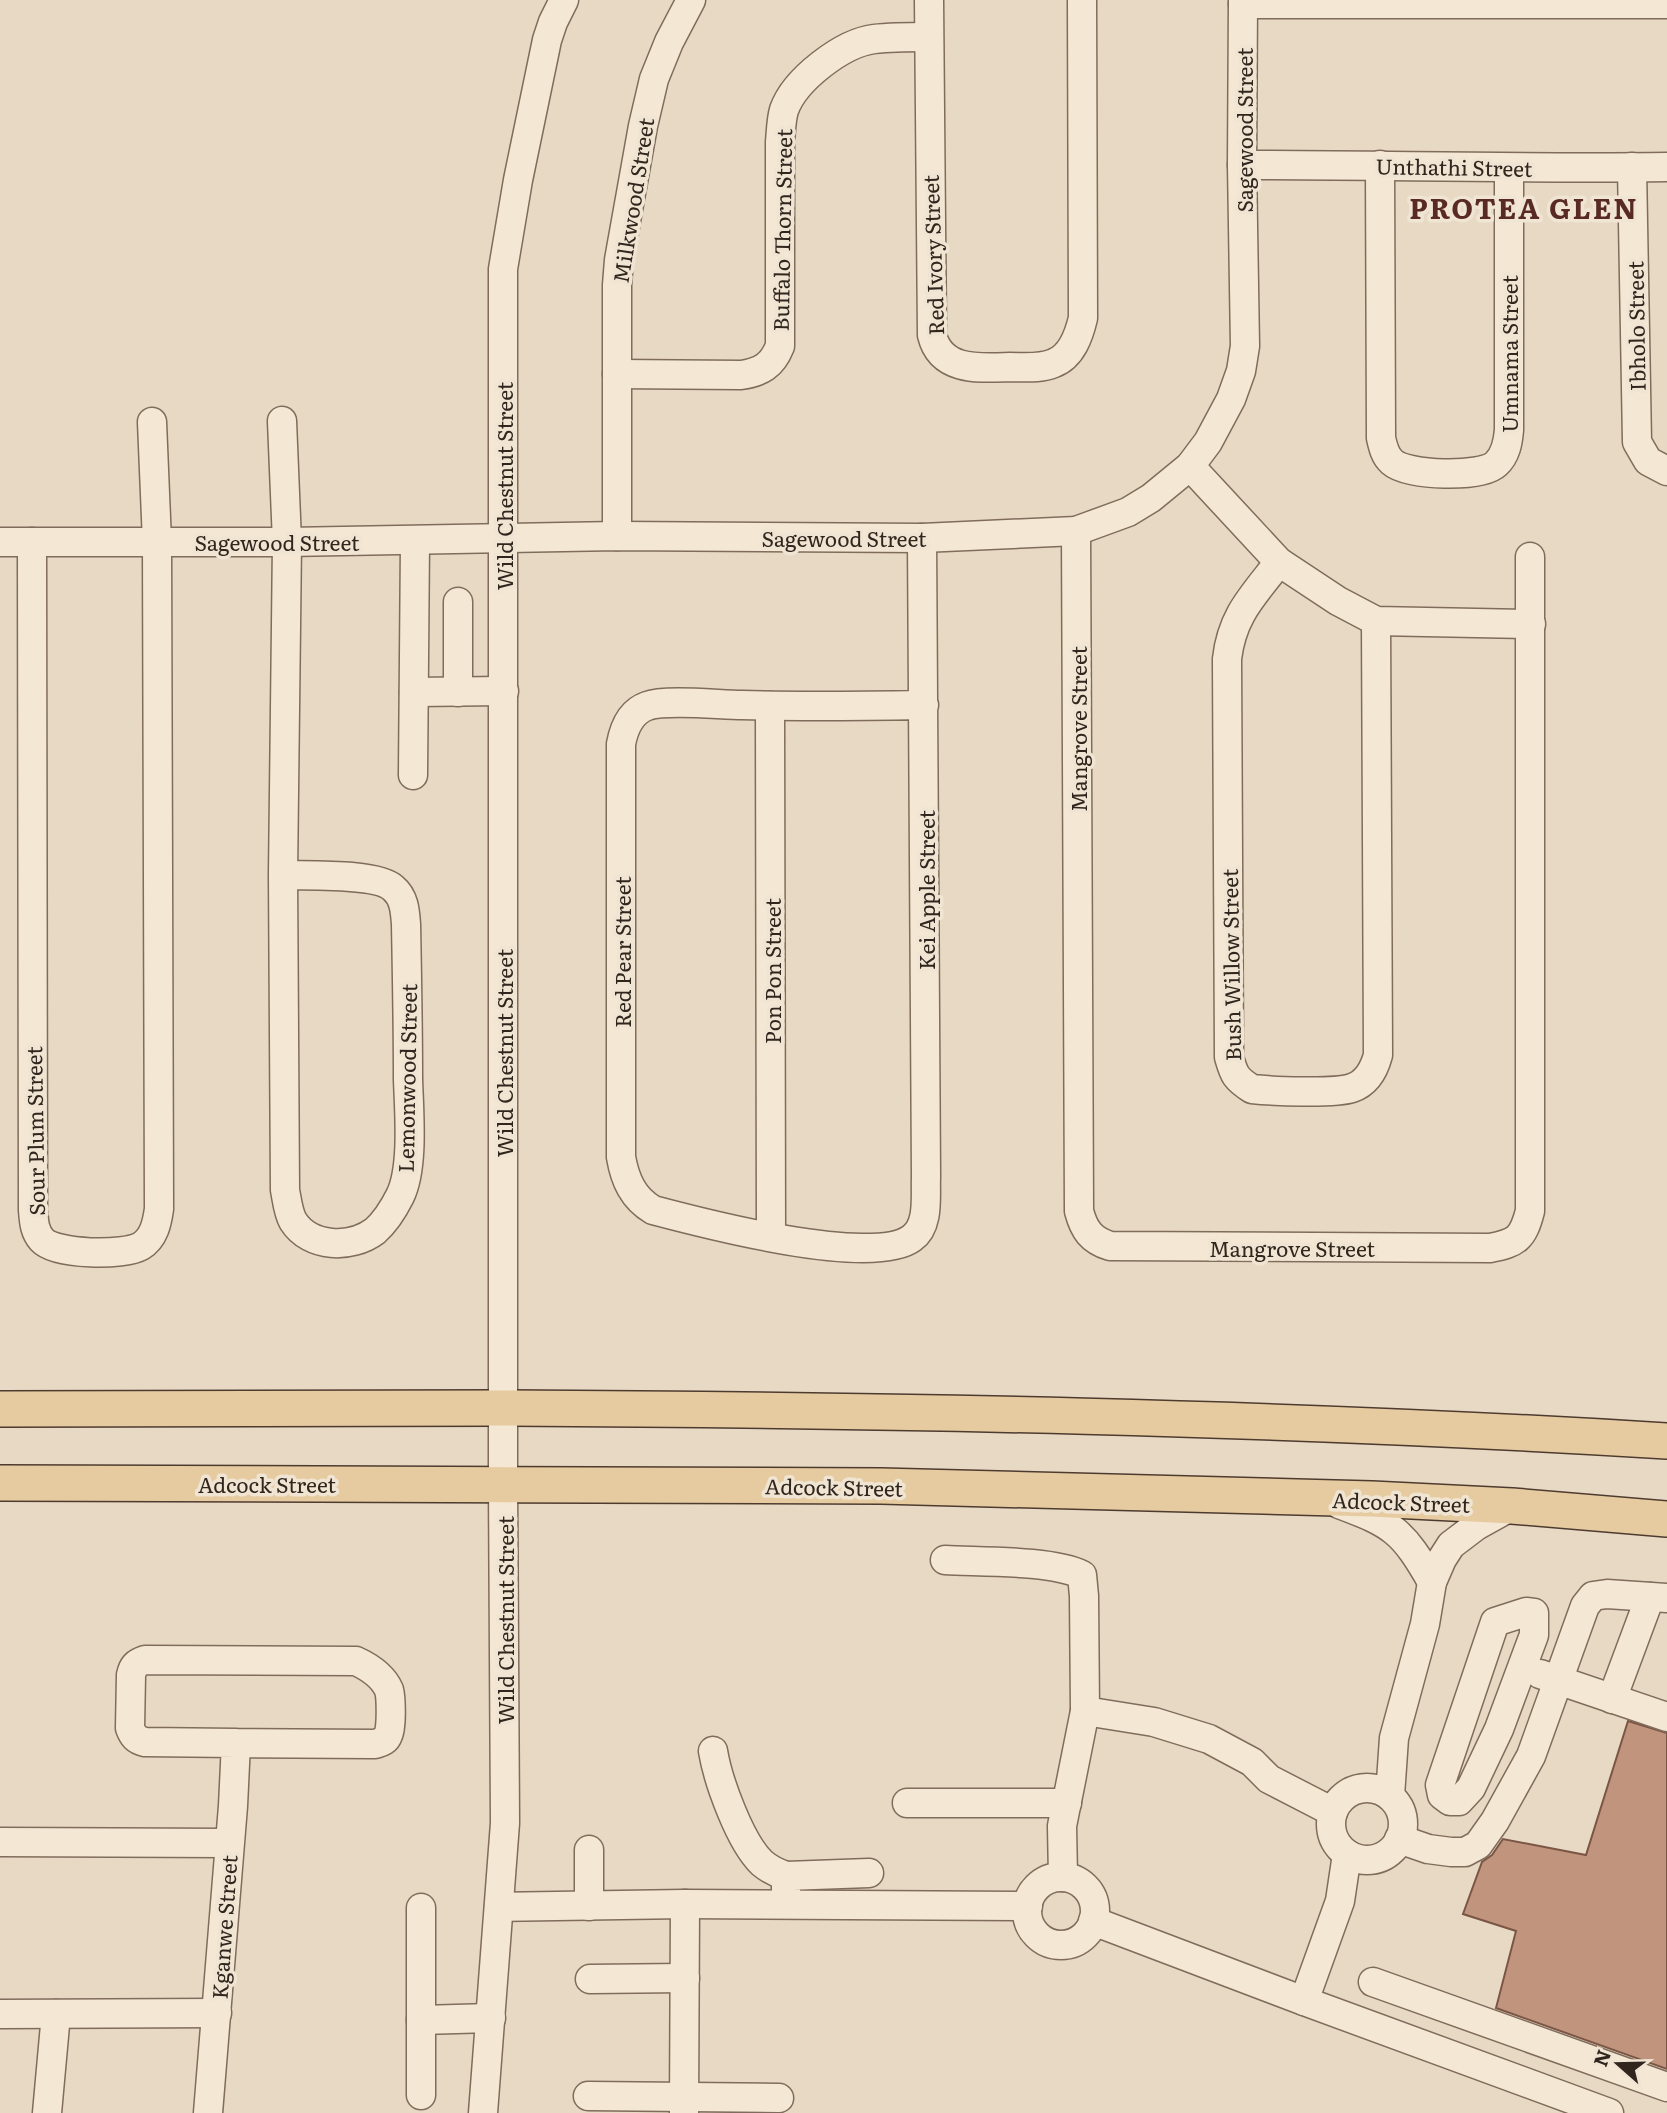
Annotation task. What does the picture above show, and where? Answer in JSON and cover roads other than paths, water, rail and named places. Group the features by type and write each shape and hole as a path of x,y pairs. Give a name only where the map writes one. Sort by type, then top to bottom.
{"main road":[{"path":"0,1409 503,1408 947,1414 1394,1427 1667,1441"},
{"name":"Adcock Street","path":"0,1483 894,1486 1512,1506 1667,1519"}],"street":[{"name":"Wild Chestnut Street","path":"483,2113 505,1823 503,269 547,40 564,0"},
{"name":"Milkwood Street","path":"617,536 619,260 654,79 668,42 691,0"},
{"name":"Red Ivory Street","path":"929,0 932,335 935,347 946,358 974,368 1038,367 1055,363 1074,344 1080,331 1083,318 1082,0"},
{"name":"Sagewood Street","path":"0,542 415,541 617,536 922,538 1076,531 1128,512 1151,498 1190,466 1222,420 1241,371 1245,346 1243,2"},
{"path":"1243,2 1667,4"},
{"name":"Buffalo Thorn Street","path":"617,374 741,375 757,373 768,367 780,346 780,142 784,111 789,100 801,84 835,54 853,44 874,39 928,37"},
{"name":"Unthathi Street","path":"1242,165 1667,167"},
{"name":"Umnama Street","path":"1380,165 1381,438 1391,462 1408,471 1418,472 1486,470 1495,465 1508,443 1509,168"},
{"name":"Ibholo Street","path":"1632,167 1637,442 1648,461 1667,471"},
{"name":"Lemonwood Street","path":"282,421 287,542 283,875 286,1199 293,1221 303,1232 318,1241 352,1241 375,1230 391,1212 407,1176 409,1120 405,906 392,886 382,881 283,875"},
{"path":"152,422 158,542"},
{"path":"1190,466 1279,562 1338,601 1377,621 1531,624"},
{"name":"Mangrove Street","path":"1076,531 1079,1211 1082,1224 1090,1234 1098,1242 1111,1246 1490,1248 1506,1245 1522,1233 1530,1211 1530,557"},
{"name":"Kei Apple Street","path":"913,1238 923,1223 926,1177 922,538"},
{"path":"413,775 415,541"},
{"name":"Sour Plum Street","path":"33,542 35,1230 48,1245 58,1249 115,1251 132,1250 142,1245 154,1231 159,1209 158,542"},
{"name":"Bush Willow Street","path":"1279,562 1234,623 1227,659 1229,1057 1233,1074 1252,1088 1353,1088 1375,1068 1378,1055 1377,621"},
{"path":"415,602 504,603"},
{"path":"458,602 458,692"},
{"path":"414,692 504,691"},
{"name":"Red Pear Street","path":"913,1238 883,1248 817,1245 771,1237 653,1210 640,1202 629,1186 621,1157 621,744 628,720 649,705 924,705"},
{"name":"Pon Pon Street","path":"770,706 771,1237"},
{"path":"1322,1498 1388,1525 1408,1543 1432,1582"},
{"path":"1390,1796 1394,1738 1425,1624 1432,1582 1451,1545 1476,1526 1512,1506"},
{"path":"944,1560 1038,1565 1070,1569 1082,1575 1085,1712 1062,1826 1063,1877"},
{"path":"1399,1839 1429,1849 1451,1852 1465,1852 1478,1845 1495,1821 1531,1756 1585,1606 1593,1596 1607,1594 1658,1597 1612,1699"},
{"path":"1526,1612 1534,1613 1534,1635 1521,1668 1499,1729 1471,1788 1460,1801 1450,1801 1442,1795 1440,1785 1495,1622 1526,1612"},
{"path":"145,1660 356,1661 369,1667 382,1679 390,1692 390,1729 383,1742 236,1744 138,1740 132,1735 130,1728 133,1667 145,1660"},
{"path":"1521,1668 1612,1699 1664,1708"},
{"path":"1085,1712 1154,1722 1209,1739 1252,1762 1269,1779 1332,1812"},
{"path":"1357,1789 1394,1738"},
{"path":"229,1843 236,1744"},
{"path":"713,1751 721,1787 748,1843 761,1862 786,1876 869,1873"},
{"path":"1369,1787 1390,1796 1398,1805 1403,1828 1392,1849 1386,1854 1359,1857 1339,1846 1331,1824 1332,1812 1338,1802 1357,1789 1369,1787"},
{"path":"907,1803 1067,1804"},
{"name":"Kganwe Street","path":"0,1842 229,1843 208,2113"},
{"path":"589,1850 589,1906"},
{"path":"1304,2001 1359,1857"},
{"path":"786,1876 786,1904"},
{"path":"1063,1877 1084,1885 1091,1894 1095,1915 1085,1936 1076,1942 1054,1945 1034,1933 1029,1923 1028,1906 1034,1890 1042,1883 1063,1877"},
{"path":"499,1908 685,1904 1028,1906"},
{"path":"684,2105 685,1904"},
{"path":"421,1908 421,2095"},
{"path":"1093,1921 1609,2113"},
{"path":"590,1979 685,1978"},
{"path":"1373,1982 1667,2087"},
{"path":"0,2014 217,2013"},
{"path":"47,2113 56,2014"},
{"path":"421,2020 491,2018"},
{"path":"588,2096 684,2105 779,2098"}],"district":[{"name":"PROTEA GLEN","path":"1524,207"}]}
